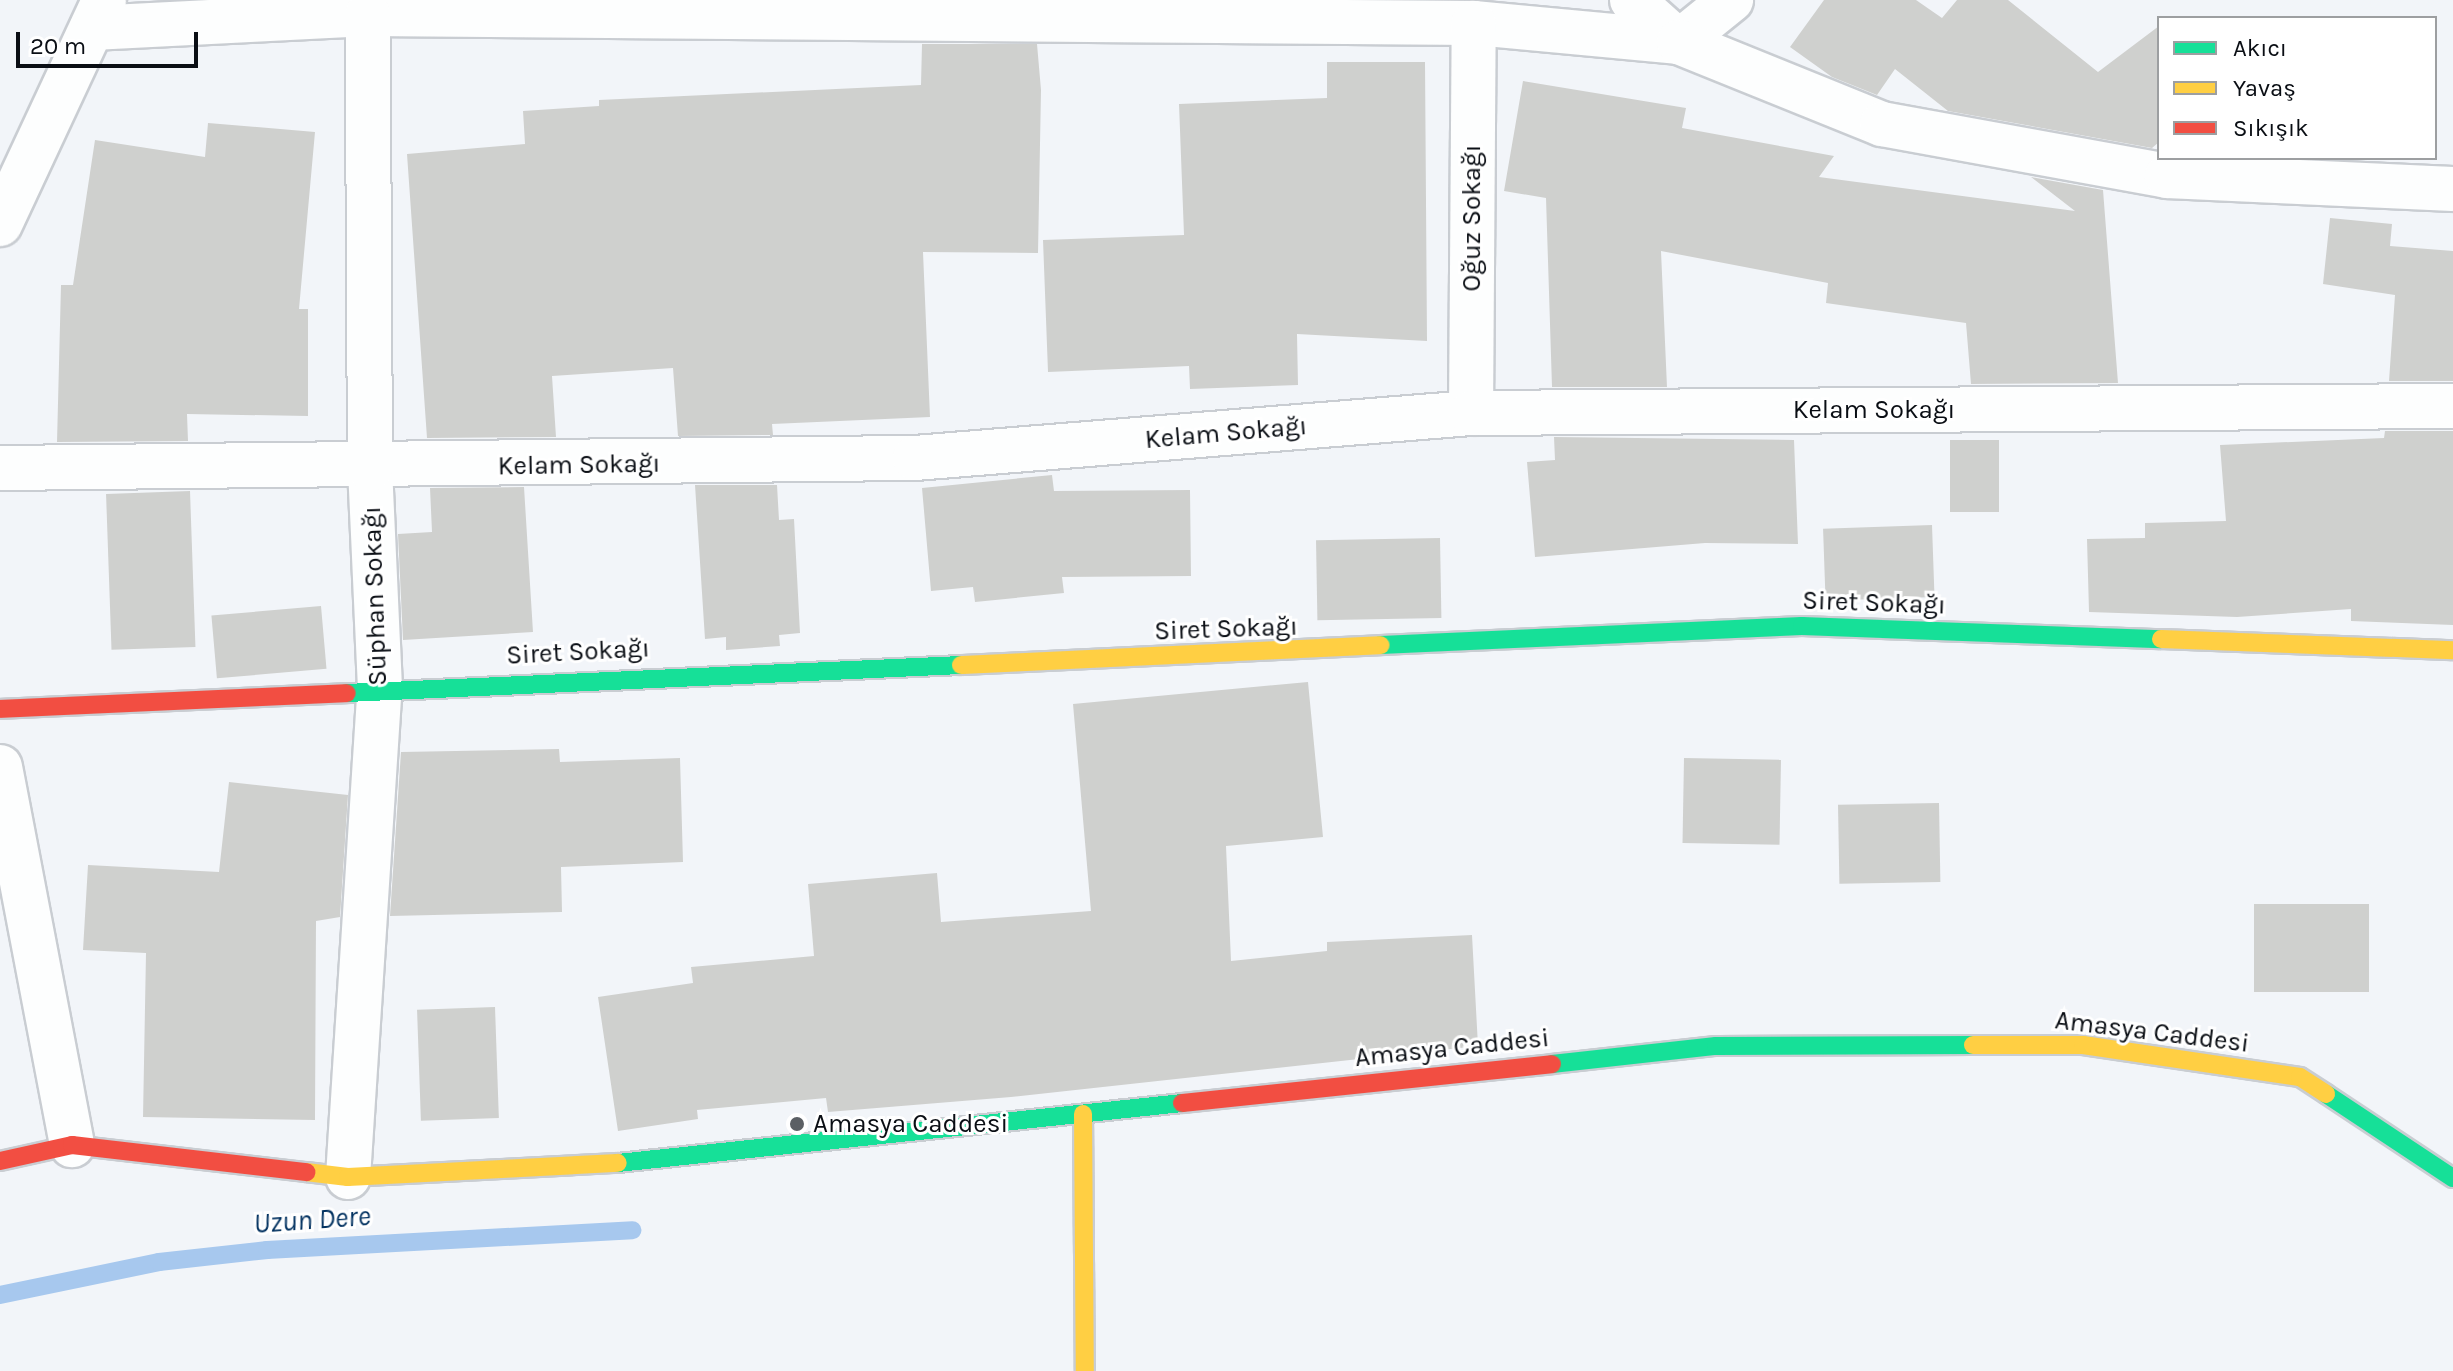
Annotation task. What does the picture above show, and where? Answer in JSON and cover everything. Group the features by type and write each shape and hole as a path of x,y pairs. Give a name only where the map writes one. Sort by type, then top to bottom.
{"street":[{"path":"1632,0 1679,42"},
{"path":"1679,42 1731,0"},
{"path":"0,224 99,14 1474,23 1679,42 1882,124 2167,176 2453,189"},
{"name":"Süphan Sokağı","path":"348,1177 380,688 370,469 368,14"},
{"name":"Oğuz Sokağı","path":"1471,413 1474,23"},
{"name":"Kelam Sokağı","path":"0,468 370,469 915,458 1471,413 2453,406"},
{"name":"Siret Sokağı","path":"0,709 380,688 1802,626 2453,650"},
{"path":"0,767 72,1145"},
{"name":"Amasya Caddesi","path":"0,1161 72,1145 348,1177 648,1161 1716,1046 2083,1045 2300,1077 2453,1178"},
{"path":"1083,1114 1085,1371"}],"building":[{"path":"1824,0 1916,0 1942,18 1957,0 2008,0 2098,72 2157,28 2157,144 2152,148 1948,111 1895,69 1877,95 1832,77 1790,47"},
{"path":"922,44 1037,44 1041,90 1038,253 923,252 930,417 772,424 773,435 678,436 673,368 552,376 556,437 427,438 407,154 525,144 523,111 599,106 599,100 921,85"},
{"path":"1327,62 1425,62 1427,341 1297,334 1298,385 1190,389 1189,366 1048,372 1043,240 1184,235 1179,104 1327,98"},
{"path":"1523,81 1686,108 1682,128 1834,156 1819,177 2075,211 2031,177 2103,190 2118,383 1971,384 1966,323 1826,303 1828,283 1661,251 1667,387 1552,387 1546,198 1504,191"},
{"path":"208,123 315,132 299,309 308,309 308,416 187,414 188,441 57,442 61,285 73,285 95,140 205,157"},
{"path":"2330,218 2392,224 2390,246 2453,251 2453,381 2389,381 2395,295 2323,284"},
{"path":"2385,431 2453,431 2453,625 2351,621 2351,609 2237,617 2089,612 2087,539 2145,538 2145,523 2226,521 2220,445 2384,438"},
{"path":"1554,437 1794,440 1798,544 1705,543 1535,557 1527,462 1555,460"},
{"path":"1950,440 1999,440 1999,512 1950,512"},
{"path":"1052,475 1054,491 1190,490 1191,576 1062,577 1064,593 975,602 973,587 931,591 922,488"},
{"path":"695,485 777,485 779,520 794,519 800,633 779,635 780,646 726,650 726,637 705,639"},
{"path":"524,487 533,632 403,640 398,534 432,532 430,488"},
{"path":"190,491 195,647 111,650 106,494"},
{"path":"1932,525 1935,597 1826,601 1823,529"},
{"path":"1440,538 1441,618 1317,620 1316,540"},
{"path":"321,606 326,669 217,678 211,616"},
{"path":"1308,682 1323,837 1226,846 1231,961 1327,951 1327,942 1472,935 1478,1046 1011,1097 828,1112 826,1098 697,1110 698,1119 618,1131 598,997 693,983 691,967 814,956 808,884 937,873 941,922 1091,911 1073,704"},
{"path":"559,749 560,762 680,758 683,862 561,867 562,912 390,916 401,752"},
{"path":"1684,758 1781,760 1780,845 1683,843"},
{"path":"229,782 348,795 340,917 316,921 315,1120 143,1117 146,953 83,950 88,865 219,872"},
{"path":"1939,803 1940,882 1839,884 1838,805"},
{"path":"2254,904 2369,904 2369,992 2254,992"},
{"path":"495,1007 499,1118 421,1121 417,1010"}],"waterway":[{"name":"Uzun Dere","path":"0,1295 159,1262 267,1250 632,1230"}],"traffic: fast":[{"path":"1381,645 1802,626 2161,639"},
{"path":"347,693 961,665"},
{"path":"1552,1064 1716,1046 1973,1045"},
{"path":"2326,1094 2453,1178"},
{"path":"618,1163 1182,1103"}],"traffic: slow":[{"path":"2161,639 2453,650"},
{"path":"961,665 1381,645"},
{"path":"1973,1045 2083,1045 2300,1077 2326,1094"},
{"path":"1083,1114 1085,1371"},
{"path":"306,1172 348,1177 618,1163"}],"traffic: jam":[{"path":"0,709 347,693"},
{"path":"1182,1103 1552,1064"},
{"path":"0,1161 72,1145 306,1172"}],"place":[{"name":"Amasya Caddesi","path":"797,1124"}]}
